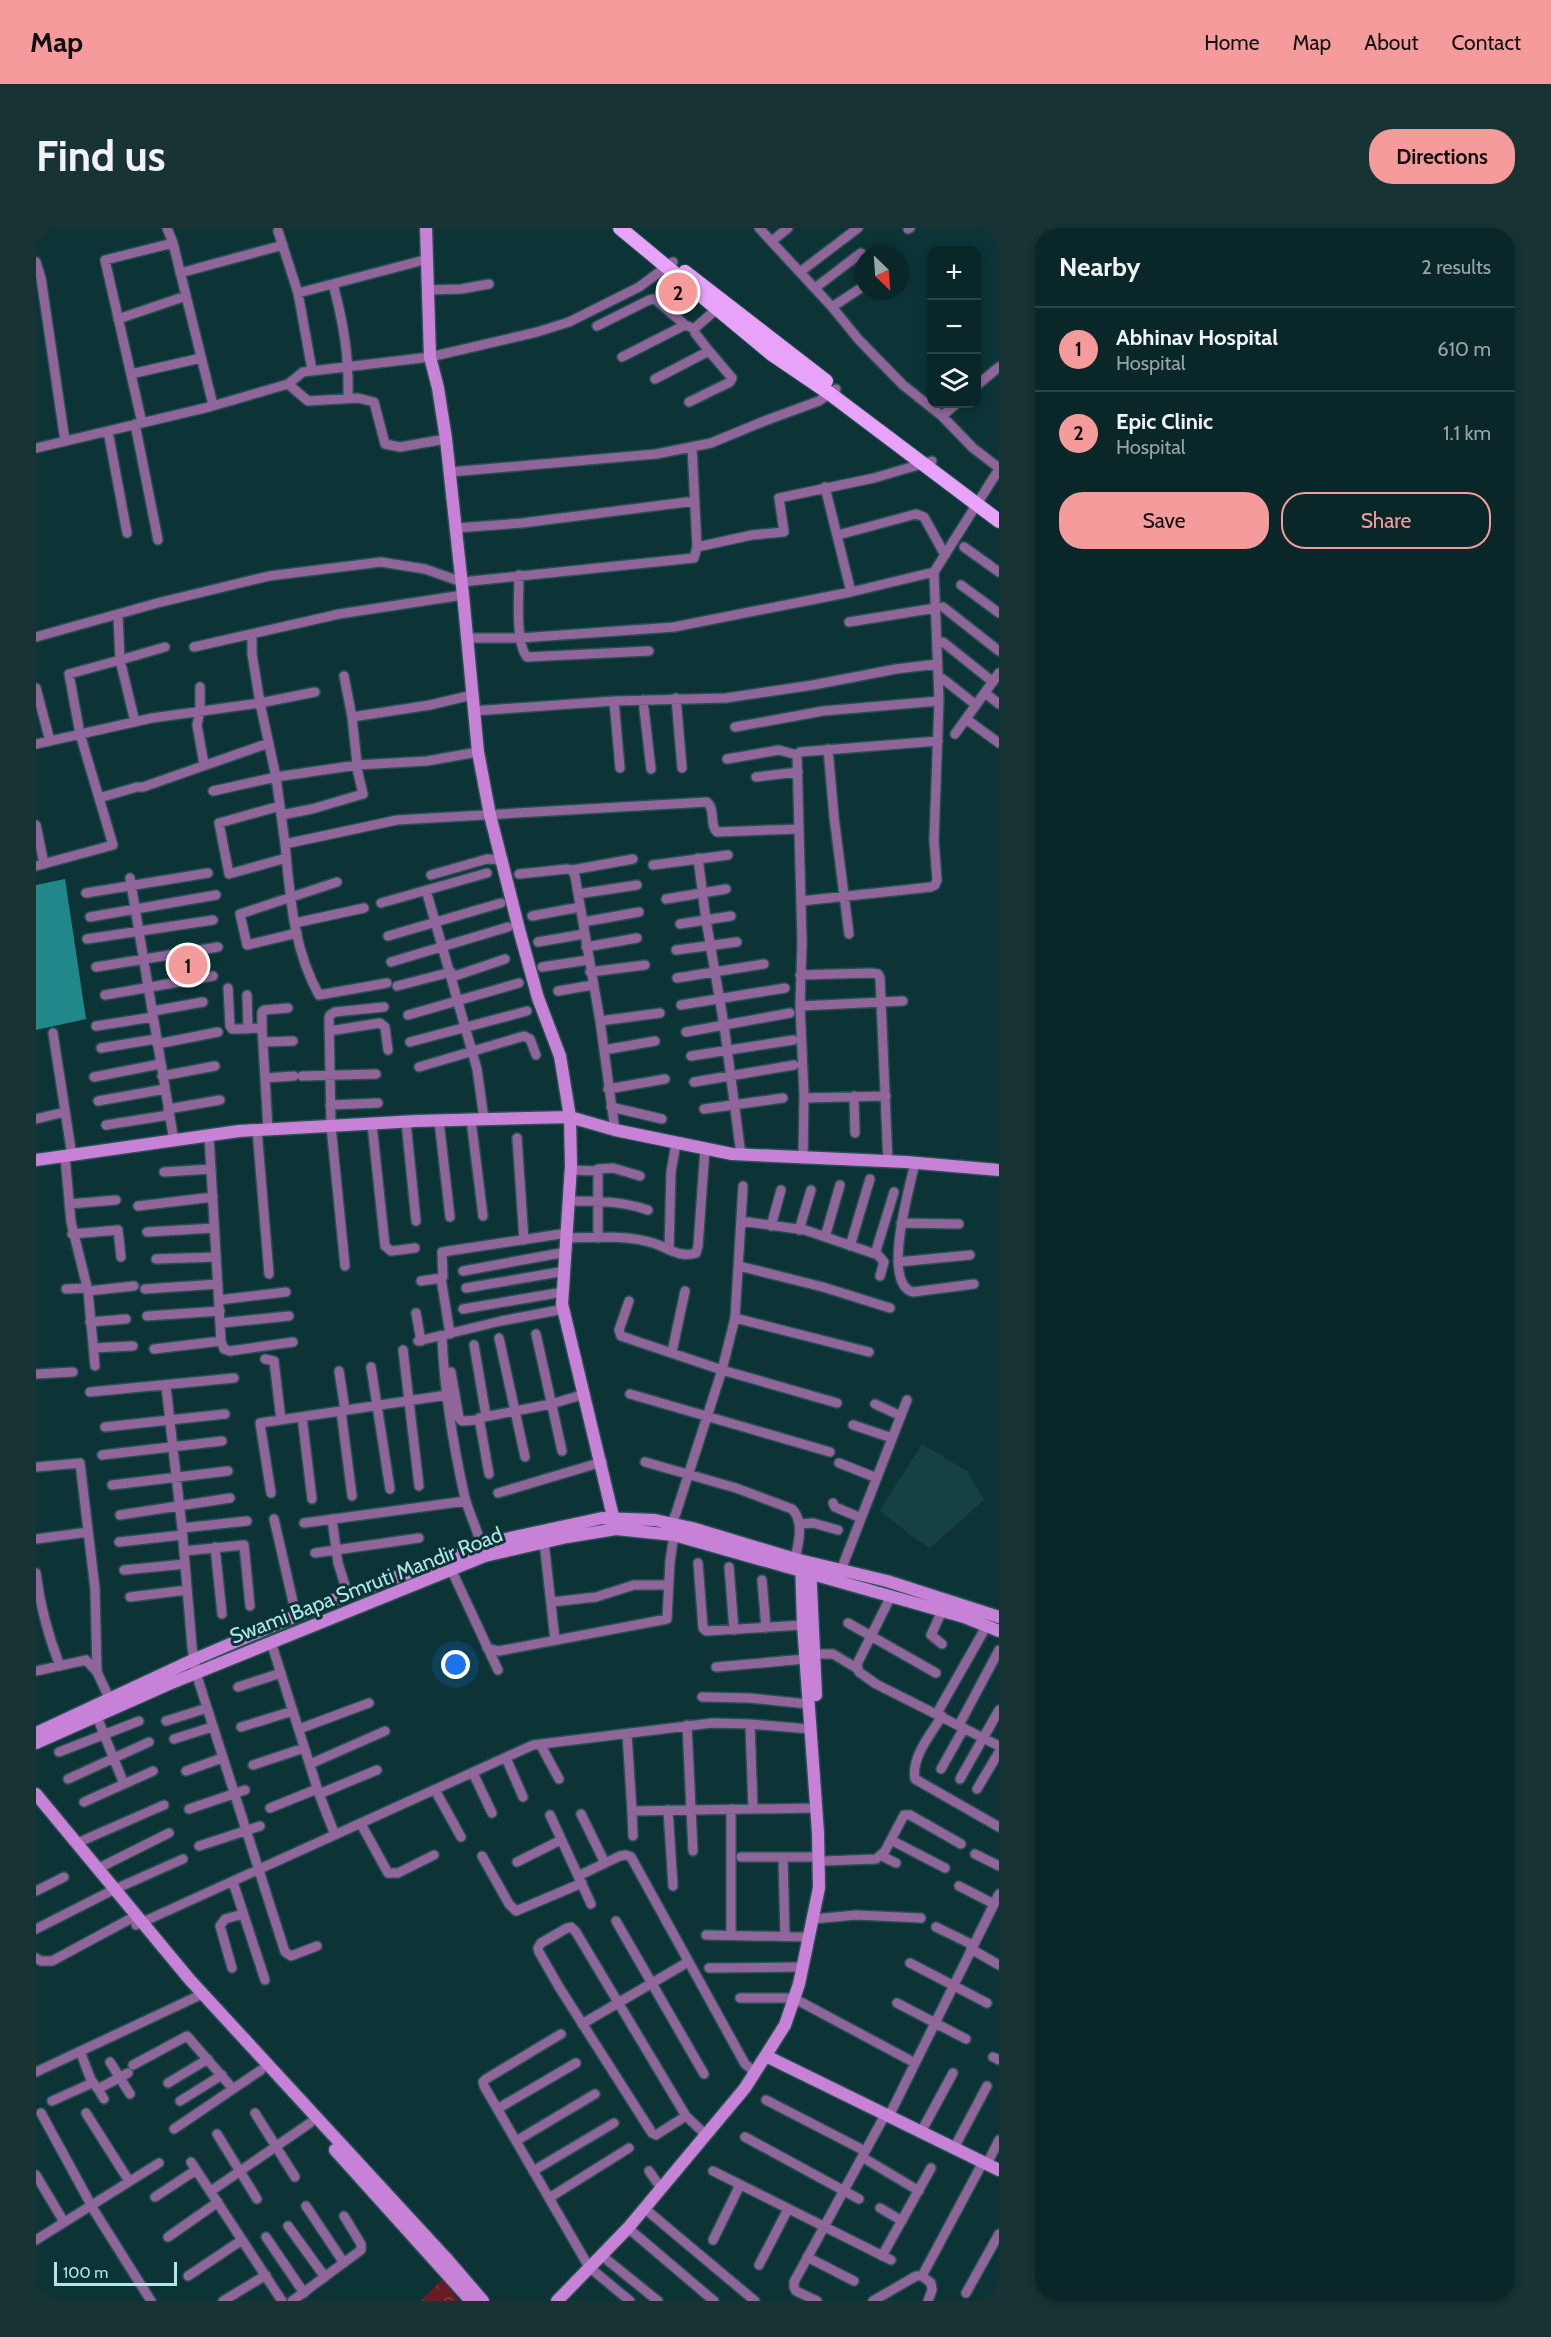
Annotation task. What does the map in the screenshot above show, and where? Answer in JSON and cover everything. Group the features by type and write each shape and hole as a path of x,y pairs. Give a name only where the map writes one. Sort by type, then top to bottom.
{"main road":[{"path":"620,228 979,501 999,521"},
{"path":"633,228 670,265"},
{"path":"979,501 999,510"}],"street":[{"path":"167,228 173,243 213,405"},
{"path":"426,228 430,357 438,388 450,472 478,752 490,815 538,998 560,1056 570,1117 571,1170 563,1292 564,1309 615,1523"},
{"path":"759,228 903,386 942,416 973,448 999,469 934,572 939,608 936,664 939,701 934,840 937,880 935,885 801,901"},
{"path":"772,241 788,228"},
{"path":"800,272 858,228"},
{"path":"278,231 298,293 312,370"},
{"path":"158,540 131,374 105,260 173,243"},
{"path":"180,273 283,245"},
{"path":"815,288 855,258"},
{"path":"298,293 428,259"},
{"path":"36,262 41,278 65,441"},
{"path":"36,448 213,405 288,384 303,372 430,357 569,322 639,286 670,265"},
{"path":"333,284 344,325 349,366 348,398"},
{"path":"428,290 461,289 489,284"},
{"path":"832,307 855,292"},
{"path":"118,319 186,296"},
{"path":"597,326 655,299 685,325 695,328"},
{"path":"695,328 720,306"},
{"path":"622,357 685,325"},
{"path":"689,402 730,382 732,378 695,333 695,328"},
{"path":"655,379 709,351"},
{"path":"131,374 201,358"},
{"path":"981,382 999,367"},
{"path":"288,384 308,401 358,398 374,402 385,444 400,447 446,440"},
{"path":"450,472 656,454 711,443 819,401 833,391"},
{"path":"942,416 951,408"},
{"path":"108,431 127,533"},
{"path":"36,638 269,576 381,562 425,569 462,582 694,558 697,547 692,447"},
{"path":"697,547 752,535 784,532 779,498 874,478 927,463"},
{"path":"825,487 851,592"},
{"path":"456,528 522,523 695,501"},
{"path":"838,535 916,514 924,517 945,555"},
{"path":"964,547 999,572"},
{"path":"467,638 520,638 674,627 851,592 934,572"},
{"path":"519,575 520,638 524,654 530,658 649,651"},
{"path":"961,585 999,613"},
{"path":"194,647 339,614 463,595"},
{"path":"849,622 939,608 999,651"},
{"path":"118,615 120,660 135,722"},
{"path":"252,634 252,654 260,703 281,811 290,897 307,973 319,995 387,983"},
{"path":"943,642 993,682"},
{"path":"36,825 40,865 113,845 80,734 69,674 165,647"},
{"path":"473,711 614,701 726,698 813,686 897,669 936,664"},
{"path":"955,734 999,673"},
{"path":"286,858 229,874 219,823 281,811 312,809 363,794 344,676"},
{"path":"943,679 976,705"},
{"path":"200,687 200,711 197,725 204,765"},
{"path":"36,688 50,741"},
{"path":"36,744 135,722 260,703 315,692"},
{"path":"985,693 999,704"},
{"path":"352,717 430,705 472,695"},
{"path":"676,699 682,768"},
{"path":"643,700 651,769"},
{"path":"614,701 620,768"},
{"path":"735,727 823,711 939,701"},
{"path":"966,719 999,743"},
{"path":"727,759 779,750 798,755 828,749 938,741"},
{"path":"99,798 143,787 269,743"},
{"path":"828,749 849,934"},
{"path":"213,790 276,777 357,765 427,761 478,752"},
{"path":"798,755 803,1159"},
{"path":"756,777 798,772"},
{"path":"285,844 398,820 707,801 712,808 713,828 717,832 799,830"},
{"path":"653,865 728,855"},
{"path":"698,858 728,1051 741,1155"},
{"path":"431,875 487,859 502,860"},
{"path":"519,874 572,870 633,860"},
{"path":"572,870 575,876 600,1021 610,1107 615,1130"},
{"path":"86,893 131,882 208,873"},
{"path":"381,903 487,873"},
{"path":"131,882 174,1141"},
{"path":"297,933 247,945 240,914 337,882"},
{"path":"578,894 637,885"},
{"path":"666,899 726,889"},
{"path":"426,890 452,974 477,1069 484,1119"},
{"path":"90,917 216,895"},
{"path":"388,936 501,903"},
{"path":"532,916 580,907"},
{"path":"295,923 364,908"},
{"path":"583,922 639,912"},
{"path":"680,924 731,916"},
{"path":"87,939 213,920"},
{"path":"391,962 508,927"},
{"path":"538,942 584,934"},
{"path":"586,947 637,938"},
{"path":"676,950 737,942"},
{"path":"96,967 218,947"},
{"path":"397,986 505,959"},
{"path":"542,967 588,960"},
{"path":"676,978 764,964"},
{"path":"590,972 645,965"},
{"path":"801,975 871,972 878,974 880,978 888,1162"},
{"path":"105,994 213,976"},
{"path":"408,1015 519,982"},
{"path":"558,991 593,985"},
{"path":"228,988 232,1029 262,1028"},
{"path":"681,1005 785,988"},
{"path":"247,995 248,1029"},
{"path":"800,1006 903,1001"},
{"path":"96,1026 203,1002"},
{"path":"345,1266 331,1126 328,1018 332,1014 384,1007"},
{"path":"268,1274 262,1028 264,1010 288,1008"},
{"path":"410,1042 527,1011"},
{"path":"600,1021 660,1013"},
{"path":"686,1032 790,1013"},
{"path":"329,1031 380,1023 385,1027 388,1050"},
{"path":"101,1048 218,1032"},
{"path":"53,1033 65,1112 72,1234 80,1256 87,1289 95,1366"},
{"path":"419,1067 527,1036 536,1055"},
{"path":"691,1056 793,1040"},
{"path":"263,1042 292,1041"},
{"path":"604,1050 655,1041"},
{"path":"94,1077 160,1064"},
{"path":"694,1082 794,1065"},
{"path":"162,1076 215,1066"},
{"path":"265,1078 376,1074"},
{"path":"608,1089 665,1079"},
{"path":"98,1101 165,1089"},
{"path":"854,1096 855,1133"},
{"path":"804,1098 886,1096"},
{"path":"704,1109 783,1098"},
{"path":"106,1125 220,1100"},
{"path":"330,1105 378,1103"},
{"path":"610,1107 662,1119"},
{"path":"36,1119 65,1112"},
{"path":"36,1160 263,1130 406,1122 570,1117 615,1130 741,1155 915,1163 999,1170"},
{"path":"471,1120 483,1216"},
{"path":"439,1121 450,1217"},
{"path":"406,1122 416,1221"},
{"path":"372,1124 385,1246 391,1251 415,1248"},
{"path":"209,1136 221,1341 224,1349 230,1351 293,1342"},
{"path":"518,1138 524,1240"},
{"path":"669,1250 671,1172 676,1143"},
{"path":"484,1551 466,1501 447,1395 441,1254 444,1251 567,1235 628,1239 692,1255 697,1251 705,1149"},
{"path":"915,1163 901,1223 898,1262 900,1276 907,1290 913,1292 974,1284"},
{"path":"571,1170 597,1171 606,1168 640,1176"},
{"path":"164,1172 211,1169"},
{"path":"597,1171 598,1238"},
{"path":"850,1246 870,1179"},
{"path":"825,1238 840,1185"},
{"path":"487,1647 499,1651 667,1618 671,1531 722,1370 735,1318 743,1186"},
{"path":"771,1226 782,1190"},
{"path":"799,1230 811,1190"},
{"path":"875,1254 894,1192"},
{"path":"138,1206 213,1197"},
{"path":"69,1204 116,1200"},
{"path":"569,1201 629,1203 648,1210"},
{"path":"741,1221 799,1230 875,1254 884,1262 880,1276"},
{"path":"901,1223 959,1224"},
{"path":"147,1232 214,1228"},
{"path":"72,1234 118,1230 121,1257"},
{"path":"463,1271 566,1252"},
{"path":"898,1262 970,1255"},
{"path":"156,1259 216,1257"},
{"path":"739,1266 823,1287 890,1308"},
{"path":"466,1288 565,1271"},
{"path":"421,1281 441,1278"},
{"path":"145,1289 218,1284"},
{"path":"66,1289 134,1286"},
{"path":"672,1352 685,1291"},
{"path":"219,1300 286,1292"},
{"path":"464,1309 563,1292"},
{"path":"629,1301 619,1330 621,1336 722,1370 837,1403"},
{"path":"416,1313 420,1341 564,1309"},
{"path":"147,1316 220,1311"},
{"path":"221,1323 289,1316"},
{"path":"735,1318 869,1352"},
{"path":"90,1322 126,1319"},
{"path":"536,1334 562,1451"},
{"path":"499,1338 525,1457"},
{"path":"154,1349 221,1341"},
{"path":"474,1345 489,1474"},
{"path":"93,1348 133,1346"},
{"path":"403,1350 419,1486"},
{"path":"265,1359 274,1361 281,1420"},
{"path":"370,1367 390,1489"},
{"path":"339,1371 352,1496"},
{"path":"36,1374 73,1372"},
{"path":"451,1372 459,1420 482,1418 551,1404 585,1394"},
{"path":"90,1392 234,1378"},
{"path":"166,1386 196,1673 258,1872 287,1955 291,1956 317,1946"},
{"path":"630,1394 830,1452"},
{"path":"271,1493 260,1423 447,1395"},
{"path":"841,1570 907,1400"},
{"path":"875,1404 901,1416"},
{"path":"105,1427 225,1414"},
{"path":"302,1417 312,1499"},
{"path":"853,1425 892,1438"},
{"path":"102,1455 222,1441"},
{"path":"498,1493 602,1462"},
{"path":"645,1462 780,1503 795,1513 799,1524 809,1656 821,1859 816,1918 808,1969 785,2025 749,2090 706,2135 692,2156 660,2181 646,2210"},
{"path":"36,1467 80,1463 98,1623 97,1672"},
{"path":"839,1463 877,1478"},
{"path":"112,1485 228,1471"},
{"path":"120,1515 230,1498"},
{"path":"304,1523 466,1501"},
{"path":"832,1503 835,1508 861,1518"},
{"path":"36,1733 112,1704 193,1660 348,1595 539,1531 602,1518 615,1523"},
{"path":"274,1519 296,1615"},
{"path":"332,1519 338,1563 348,1595"},
{"path":"119,1542 247,1521"},
{"name":"Swami Bapa Smruti Mandir Road","path":"36,1743 96,1717 112,1704 196,1673 451,1569 484,1551 544,1542 615,1523 671,1531 802,1565 891,1596 964,1617 999,1631"},
{"path":"799,1524 813,1523 838,1530"},
{"path":"36,1539 88,1532"},
{"path":"315,1554 419,1538"},
{"path":"544,1542 555,1640"},
{"path":"184,1551 244,1545 250,1606"},
{"path":"215,1547 222,1614"},
{"path":"698,1563 703,1628 711,1632 803,1625"},
{"path":"124,1570 185,1564"},
{"path":"802,1565 841,1570 887,1581 999,1617"},
{"path":"802,1565 803,1625 809,1656 808,1704 821,1859"},
{"path":"729,1567 734,1630"},
{"path":"451,1569 498,1670"},
{"path":"36,1573 39,1615 60,1666"},
{"path":"762,1580 766,1628"},
{"path":"552,1602 596,1597 634,1585 668,1586"},
{"path":"130,1597 187,1590"},
{"path":"858,1669 856,1664 891,1596"},
{"path":"942,1611 931,1635 942,1644"},
{"path":"848,1623 936,1673"},
{"path":"986,1627 913,1769 915,1779 999,1827"},
{"path":"271,1642 318,1792 335,1835"},
{"path":"941,1769 999,1650"},
{"path":"716,1667 833,1654 858,1669 876,1684 999,1746"},
{"path":"36,1671 86,1660 97,1672 112,1704"},
{"path":"238,1687 281,1673"},
{"path":"702,1696 808,1704"},
{"path":"299,1729 369,1703"},
{"path":"166,1721 207,1708"},
{"path":"960,1779 999,1710"},
{"path":"241,1727 293,1711"},
{"path":"96,1717 124,1784"},
{"path":"59,1752 139,1721"},
{"path":"36,1958 41,1961 51,1961 136,1922 258,1872 335,1835 540,1744 687,1725 750,1724 810,1729"},
{"path":"750,1724 753,1809"},
{"path":"687,1725 693,1851"},
{"path":"174,1739 212,1727"},
{"path":"309,1764 385,1731"},
{"path":"627,1734 633,1836"},
{"path":"68,1779 149,1742"},
{"path":"540,1744 559,1779"},
{"path":"253,1765 304,1748"},
{"path":"977,1789 999,1752"},
{"path":"186,1771 222,1758"},
{"path":"506,1758 523,1797"},
{"path":"270,1808 377,1770"},
{"path":"84,1802 153,1771"},
{"path":"473,1773 492,1813"},
{"path":"189,1809 245,1790"},
{"path":"435,1790 461,1837"},
{"path":"36,1794 97,1869 110,1891"},
{"path":"77,1843 164,1804"},
{"path":"36,1808 110,1891 261,2070 471,2301"},
{"path":"632,1810 816,1808"},
{"path":"731,1809 731,1935"},
{"path":"668,1810 673,1886"},
{"path":"581,1814 605,1863"},
{"path":"549,1815 591,1904"},
{"path":"741,1857 876,1859 882,1856 904,1815 910,1815 961,1844"},
{"path":"361,1824 388,1873 398,1873 434,1855"},
{"path":"199,1846 260,1826"},
{"path":"97,1869 169,1833"},
{"path":"517,1862 561,1840"},
{"path":"891,1840 945,1868"},
{"path":"975,1854 999,1866"},
{"path":"482,1856 509,1904 516,1911 580,1880 605,1863 620,1856 631,1857 745,2064 755,2072"},
{"path":"882,1856 896,1863"},
{"path":"783,1857 785,1936"},
{"path":"36,1929 110,1891 183,1859"},
{"path":"36,1891 64,1877"},
{"path":"233,1882 264,1980"},
{"path":"959,1886 992,1909 999,1918"},
{"path":"817,2301 796,2291 794,2287 807,2257 915,2063 999,1894"},
{"path":"232,1968 220,1926 225,1919 243,1914"},
{"path":"816,1918 856,1915 921,1918"},
{"path":"796,2000 809,1937 816,1918"},
{"path":"616,1921 704,2074"},
{"path":"686,2116 656,2135 652,2133 559,1987 538,1948 541,1943 571,1927 576,1932 686,2116 706,2135"},
{"path":"936,1927 999,1965"},
{"path":"706,1935 809,1937"},
{"path":"582,2024 688,1962"},
{"path":"910,1963 987,2003"},
{"path":"709,1968 802,1967"},
{"path":"36,2072 199,1995"},
{"path":"199,1995 446,2258 483,2301"},
{"path":"740,1998 796,2000 915,2063"},
{"path":"897,2003 966,2039"},
{"path":"561,2034 486,2079 483,2082 484,2086 592,2269 630,2301"},
{"path":"52,2101 95,2086 127,2071 187,2036 233,2089"},
{"path":"80,2051 95,2086 104,2099"},
{"path":"567,2301 592,2269 692,2156 755,2072 769,2057"},
{"path":"769,2057 999,2170"},
{"path":"168,2083 208,2059"},
{"path":"110,2062 127,2071"},
{"path":"497,2109 576,2063"},
{"path":"174,2129 261,2070"},
{"path":"127,2071 130,2094"},
{"path":"921,2132 953,2073"},
{"path":"180,2101 222,2075"},
{"path":"954,2148 987,2086"},
{"path":"516,2141 595,2094"},
{"path":"766,2100 863,2154 918,2191"},
{"path":"86,2113 129,2181"},
{"path":"255,2113 295,2177"},
{"path":"41,2114 151,2301"},
{"path":"37,2127 46,2123"},
{"path":"211,2191 310,2123"},
{"path":"533,2171 614,2123"},
{"path":"217,2134 257,2199"},
{"path":"745,2137 860,2199"},
{"path":"922,2276 999,2140"},
{"path":"549,2198 629,2148"},
{"path":"36,2241 159,2163"},
{"path":"156,2197 193,2166 282,2301"},
{"path":"713,2171 886,2258 902,2221 931,2168"},
{"path":"649,2171 660,2181"},
{"path":"36,2175 64,2222"},
{"path":"713,2240 740,2185"},
{"path":"168,2237 218,2202"},
{"path":"306,2206 345,2263"},
{"path":"880,2208 902,2221"},
{"path":"759,2265 788,2209"},
{"path":"646,2210 755,2301"},
{"path":"292,2301 361,2250 361,2244 344,2216"},
{"path":"288,2226 325,2277"},
{"path":"629,2229 714,2301"},
{"path":"966,2293 999,2234"},
{"path":"266,2237 304,2293"},
{"path":"188,2276 242,2240"},
{"path":"603,2257 658,2301"},
{"path":"807,2257 854,2281"},
{"path":"557,2301 592,2269"},
{"path":"223,2301 266,2275"},
{"path":"873,2301 916,2276 922,2276 931,2283 932,2290 927,2301"}],"shaded area":[{"path":"922,1444 967,1471 984,1500 930,1548 880,1510"}],"green space":[{"path":"442,2279 459,2301 421,2301"}],"water":[{"path":"65,879 86,1019 36,1030 36,885"}],"place":[{"name":"Epic Clinic","path":"678,292"},
{"name":"Abhinav Hospital","path":"188,965"}]}
